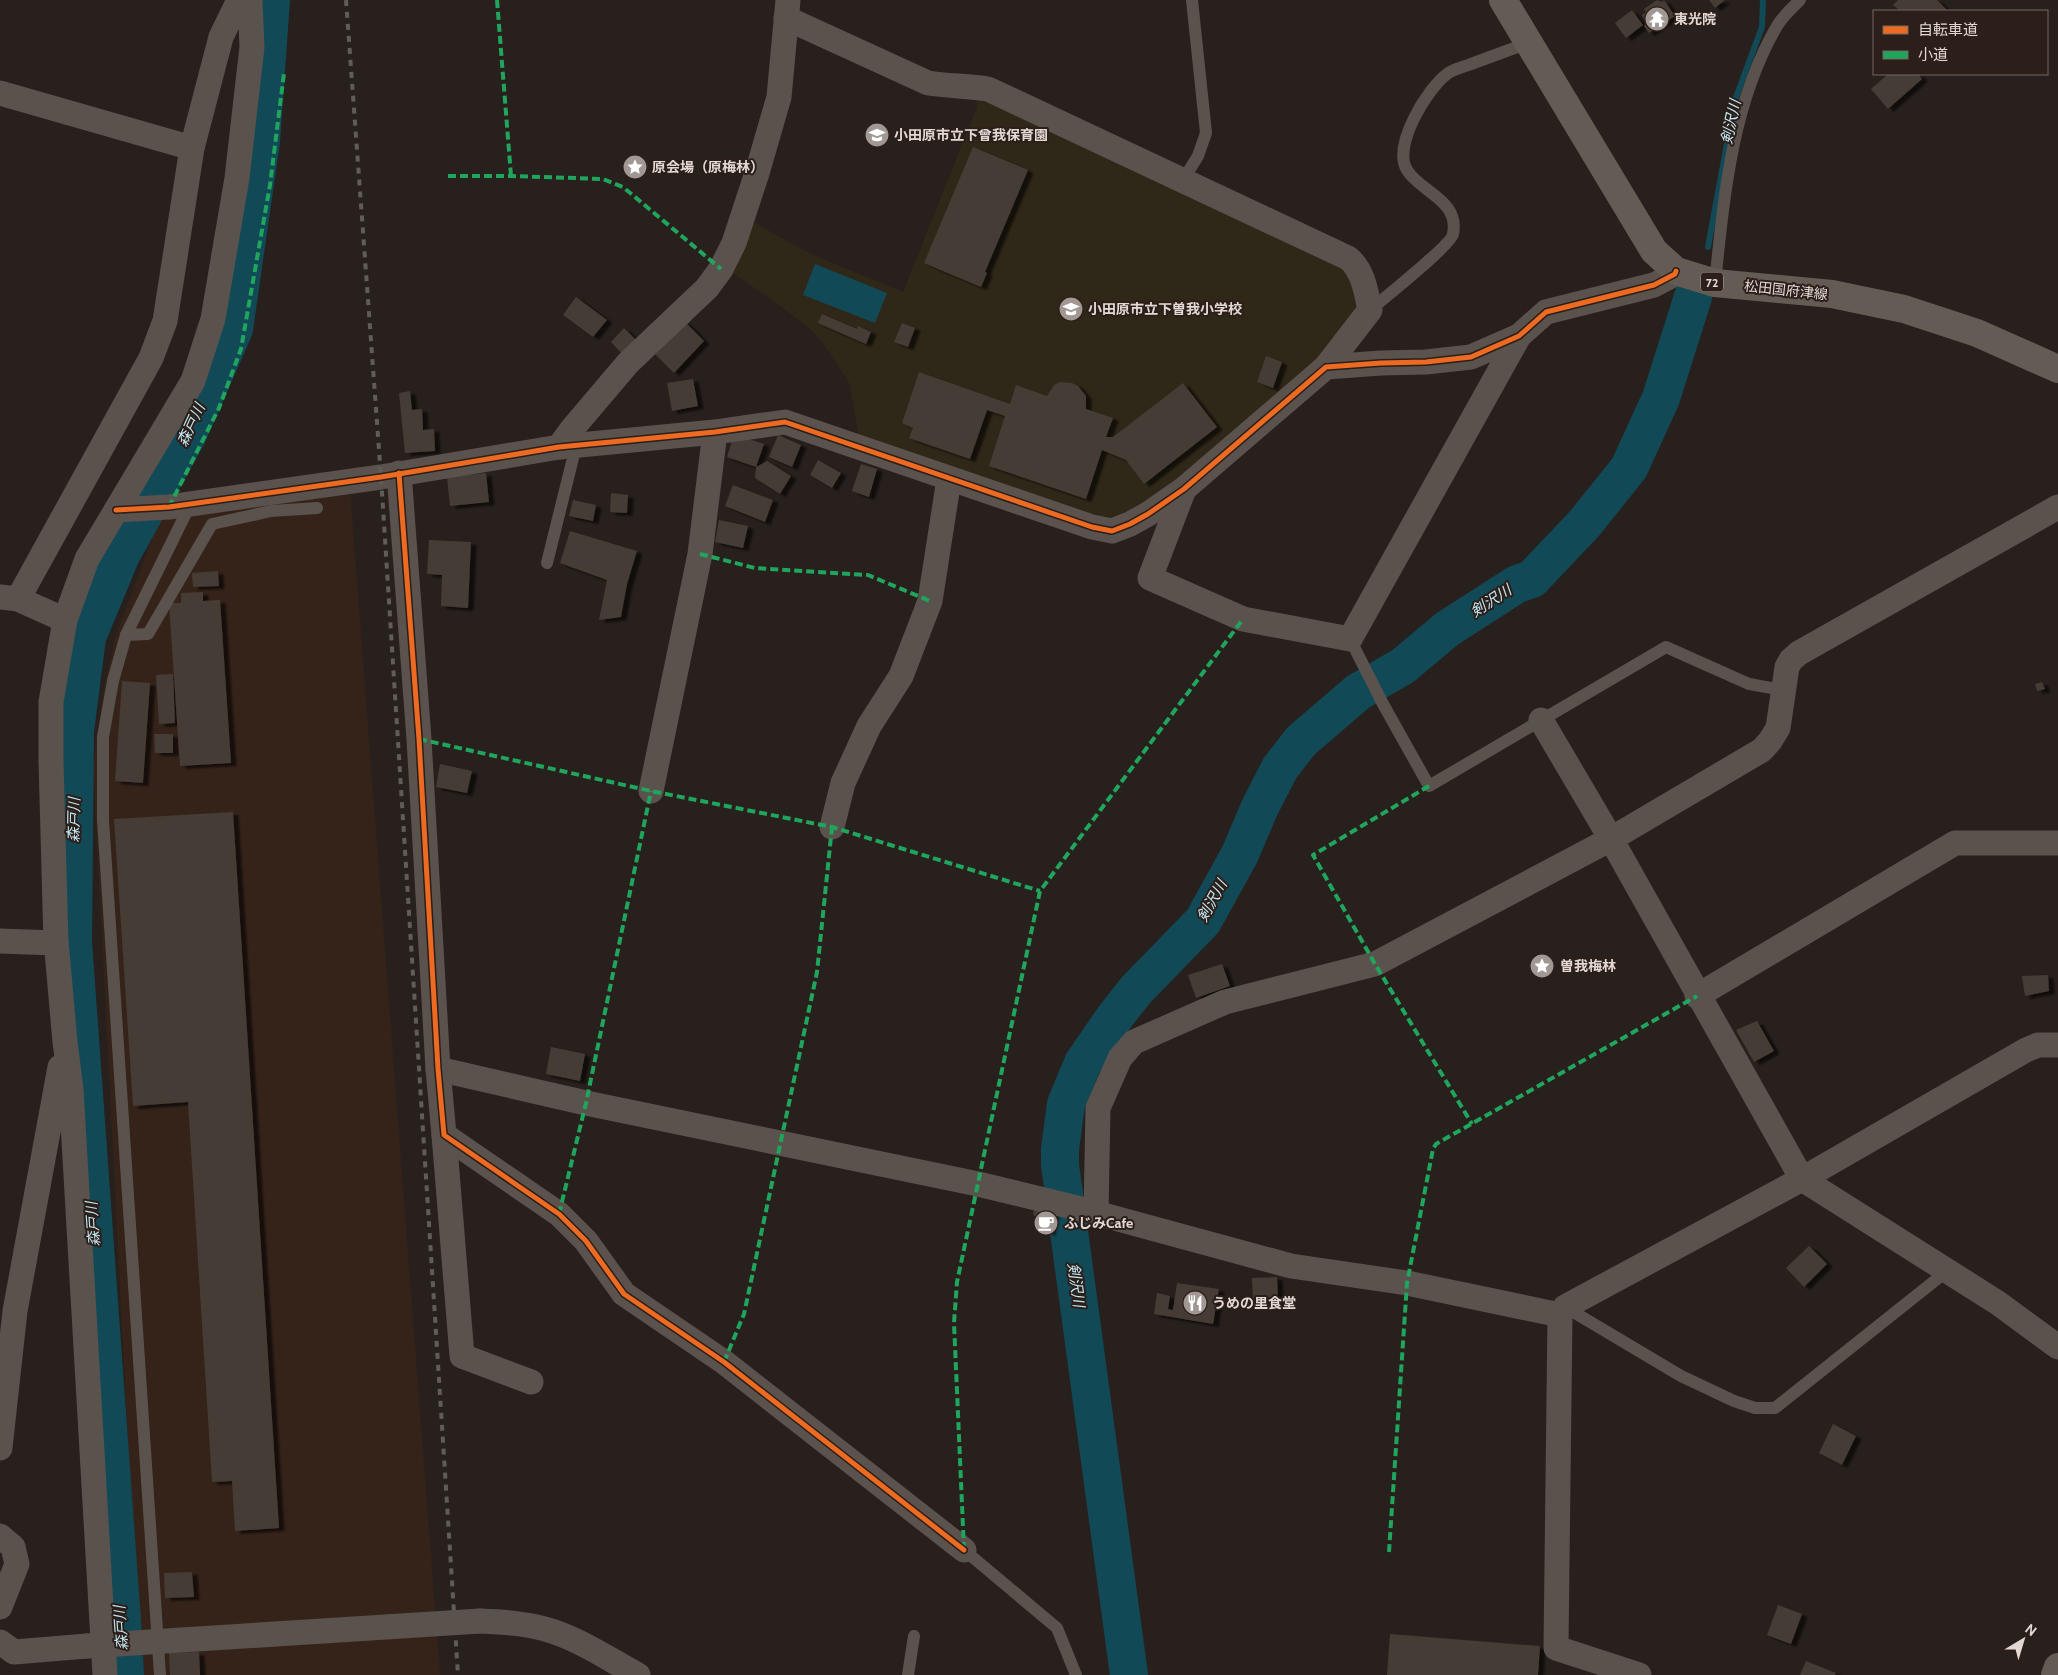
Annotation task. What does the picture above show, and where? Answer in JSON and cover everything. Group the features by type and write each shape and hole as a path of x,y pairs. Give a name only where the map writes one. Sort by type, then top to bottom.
{"main road":[{"name":"松田国府津線","path":"1503,0 1654,251 1676,271 1715,283 1832,294 1904,309 1977,333 2058,369"},
{"path":"2055,1675 2058,1667"}],"street":[{"path":"66,620 9,598 150,358 165,321 192,148 221,37 239,0"},
{"path":"105,1675 71,1088 56,940 51,761 52,702 66,620 87,559 193,381 213,319 238,168 252,47 250,0"},
{"path":"116,510 180,505 380,477 568,446 715,432 785,422 1092,527 1112,531 1130,524 1184,489 1326,368 1370,310 1366,287 1356,264 1348,258 988,89 965,85 928,83 787,9 779,97 757,174 734,244 721,269 707,288 628,363 572,429 568,446"},
{"path":"0,93 192,148"},
{"path":"1326,368 1471,358 1518,336 1546,312 1654,285 1676,271"},
{"path":"1184,489 1150,578 1242,619 1350,638 1518,336"},
{"path":"651,792 700,554 715,432"},
{"path":"399,473 419,739 438,1069 462,1356 531,1382"},
{"path":"832,827 843,783 869,726 901,676 930,602 949,479"},
{"path":"1090,1212 1098,1108 1120,1058 1134,1042 1225,1002 1375,964 1611,839 1762,750 1778,728 1787,667 1791,660 1799,653 2058,507"},
{"path":"1541,720 1611,839 1697,996 1802,1179 1998,1303 2058,1347"},
{"path":"1697,996 1955,843 2058,843"},
{"path":"0,942 56,943 56,940"},
{"path":"0,1448 15,1312 65,1042"},
{"path":"438,1069 606,1107 978,1184 1291,1266 1407,1283 1563,1311 1802,1179 2026,1050 2038,1045 2058,1046"},
{"path":"444,1135 559,1214 586,1240 624,1294 724,1362 964,1550"},
{"path":"1563,1311 1556,1648 1639,1675"},
{"path":"0,1536 13,1547 17,1564 0,1607"},
{"path":"0,1642 14,1652 480,1621 512,1622 546,1629 585,1646 638,1675"}],"lane":[{"path":"1183,180 1198,156 1206,133 1192,0"},
{"path":"1715,283 1729,169 1741,116 1756,70 1778,24 1800,0"},
{"path":"1370,310 1415,273 1453,236 1454,223 1449,209 1407,171 1402,158 1406,137 1430,91 1448,73 1528,42"},
{"path":"547,563 568,446"},
{"path":"160,1675 103,820 103,737 114,681 126,635 180,505"},
{"path":"126,635 148,634 212,524 271,511 317,508"},
{"path":"1350,638 1382,704 1429,786 1666,647 1749,684 1783,690"},
{"path":"1563,1311 1681,1376 1734,1401 1755,1408 1775,1408 1947,1271"},
{"path":"964,1550 1057,1628 1076,1675"},
{"path":"908,1675 914,1636"}],"shaded area":[{"name":"小田原市立下曽我小学校","path":"976,95 1350,271 1358,311 1323,361 1184,478 1116,522 859,437 849,383 822,342 812,331 783,308 727,269 750,220 811,254 903,292 977,107"},
{"path":"350,489 440,1675 140,1675 93,763 105,683 115,638 159,520"}],"water":[{"path":"815,264 887,293 875,323 803,295"}],"building":[{"name":"東光院","path":"1657,0 1662,2 1664,0 1675,16 1649,33 1644,26 1647,23 1642,15 1646,12 1644,9"},
{"name":"東光院","path":"1709,0 1725,0 1715,8"},
{"path":"1898,0 1937,0 1947,10 1899,10 1893,5"},
{"name":"東光院","path":"1632,10 1643,25 1626,38 1615,23"},
{"path":"1887,75 1919,75 1922,79 1888,109 1871,89"},
{"path":"973,147 1028,170 985,272 987,273 981,287 924,263"},
{"path":"576,297 607,320 593,337 563,315"},
{"path":"822,314 857,329 858,326 871,332 866,344 818,323"},
{"path":"684,321 704,341 674,373 654,353"},
{"path":"902,323 915,328 908,347 894,342"},
{"path":"624,328 638,342 624,356 611,342"},
{"path":"1266,356 1282,362 1273,388 1257,382"},
{"path":"919,372 1010,404 1016,385 1047,396 1054,385 1060,382 1072,383 1078,386 1086,396 1086,409 1113,418 1106,437 1113,437 1183,383 1217,427 1144,484 1126,460 1102,450 1086,499 989,466 1005,416 987,410 970,459 909,438 913,428 902,423"},
{"path":"693,379 698,406 672,411 667,383"},
{"path":"410,391 412,410 422,409 423,430 434,429 435,451 405,453 399,393"},
{"path":"734,434 764,444 756,467 727,457"},
{"path":"778,435 801,445 792,467 769,457"},
{"path":"818,460 841,473 832,488 810,475"},
{"path":"767,461 791,476 780,494 755,478 756,467"},
{"path":"861,464 877,469 869,497 852,491"},
{"path":"486,473 489,502 450,506 447,477"},
{"path":"733,485 773,500 765,522 725,506"},
{"path":"611,493 628,495 627,513 610,512"},
{"path":"573,500 596,505 593,521 569,516"},
{"path":"719,520 748,526 743,548 715,542"},
{"path":"570,531 637,551 627,584 621,617 599,620 607,580 560,563"},
{"path":"429,540 471,542 468,608 441,606 442,575 427,574"},
{"path":"218,571 219,586 193,587 192,573"},
{"path":"203,592 203,601 220,600 231,763 180,766 169,603 181,603 181,593"},
{"path":"173,674 175,723 159,724 156,675"},
{"path":"122,681 150,683 143,783 115,781"},
{"path":"2042,682 2045,689 2037,691 2035,684"},
{"path":"154,734 173,734 173,753 155,753"},
{"path":"440,764 472,771 467,793 436,787"},
{"path":"233,812 279,1528 235,1531 232,1481 212,1482 188,1102 133,1106 114,819"},
{"path":"1222,964 1230,986 1196,998 1188,975"},
{"path":"2048,975 2049,991 2025,996 2022,976"},
{"path":"1757,1021 1774,1051 1754,1062 1736,1030"},
{"path":"551,1047 585,1054 580,1081 546,1074"},
{"name":"ふじみCafe","path":"1034,1209 1054,1213 1050,1233 1047,1232 1033,1214"},
{"path":"1809,1246 1827,1264 1804,1287 1786,1268"},
{"path":"1277,1277 1278,1297 1253,1298 1252,1278"},
{"name":"うめの里食堂","path":"1177,1283 1219,1289 1213,1324 1154,1314 1157,1293 1170,1296 1168,1309 1173,1310"},
{"path":"1833,1424 1856,1436 1842,1465 1819,1453"},
{"path":"192,1572 194,1597 165,1598 164,1573"},
{"path":"1778,1605 1802,1614 1791,1644 1767,1635"},
{"path":"1390,1634 1540,1646 1538,1675 1387,1675"},
{"path":"199,1652 200,1675 170,1675 169,1653"},
{"path":"1806,1661 1836,1673 1835,1675 1800,1675"}],"waterway":[{"name":"森戸川","path":"125,1675 73,942 75,731 87,637 121,555 188,434 234,329 261,141 271,0"},
{"name":"剣沢川","path":"1708,247 1735,100 1762,27 1763,0"},
{"name":"剣沢川","path":"1129,1675 1060,1165 1060,1149 1066,1104 1083,1063 1114,1018 1136,990 1203,921 1240,854 1260,807 1280,768 1301,741 1358,692 1403,666 1447,629 1517,584 1532,579 1585,523 1629,468 1661,398 1693,297"}],"railway":[{"path":"346,0 381,477 458,1675"}],"marked path":[{"path":"497,0 511,176"},
{"path":"169,507 219,408 241,349 270,185 284,73"},
{"path":"448,176 603,179 623,187 721,269"},
{"path":"700,554 755,568 868,575 930,601"},
{"path":"964,1550 954,1323 957,1282 1040,891 1243,619"},
{"path":"419,739 651,791 832,827 1040,891"},
{"path":"1429,786 1313,855 1375,964 1472,1124"},
{"path":"559,1214 586,1103 651,791"},
{"path":"724,1362 744,1314 817,972 832,827"},
{"path":"1389,1552 1407,1283 1433,1149 1436,1144 1697,996"}],"cycle path":[{"path":"116,510 169,507 381,477 559,447 715,432 785,422 1092,527 1112,531 1148,514 1184,489 1326,367 1426,362 1471,357 1519,336 1546,312 1654,285 1675,274 1676,271"},
{"path":"399,473 419,739 438,1069 444,1135 559,1214 586,1241 624,1294 724,1362 964,1550"}],"place":[{"name":"東光院","path":"1657,19"},
{"name":"小田原市立下曾我保育園","path":"877,135"},
{"name":"原会場（原梅林）","path":"635,167"},
{"name":"小田原市立下曽我小学校","path":"1071,309"},
{"name":"曽我梅林","path":"1542,966"},
{"name":"ふじみCafe","path":"1046,1223"},
{"name":"うめの里食堂","path":"1195,1303"}]}
